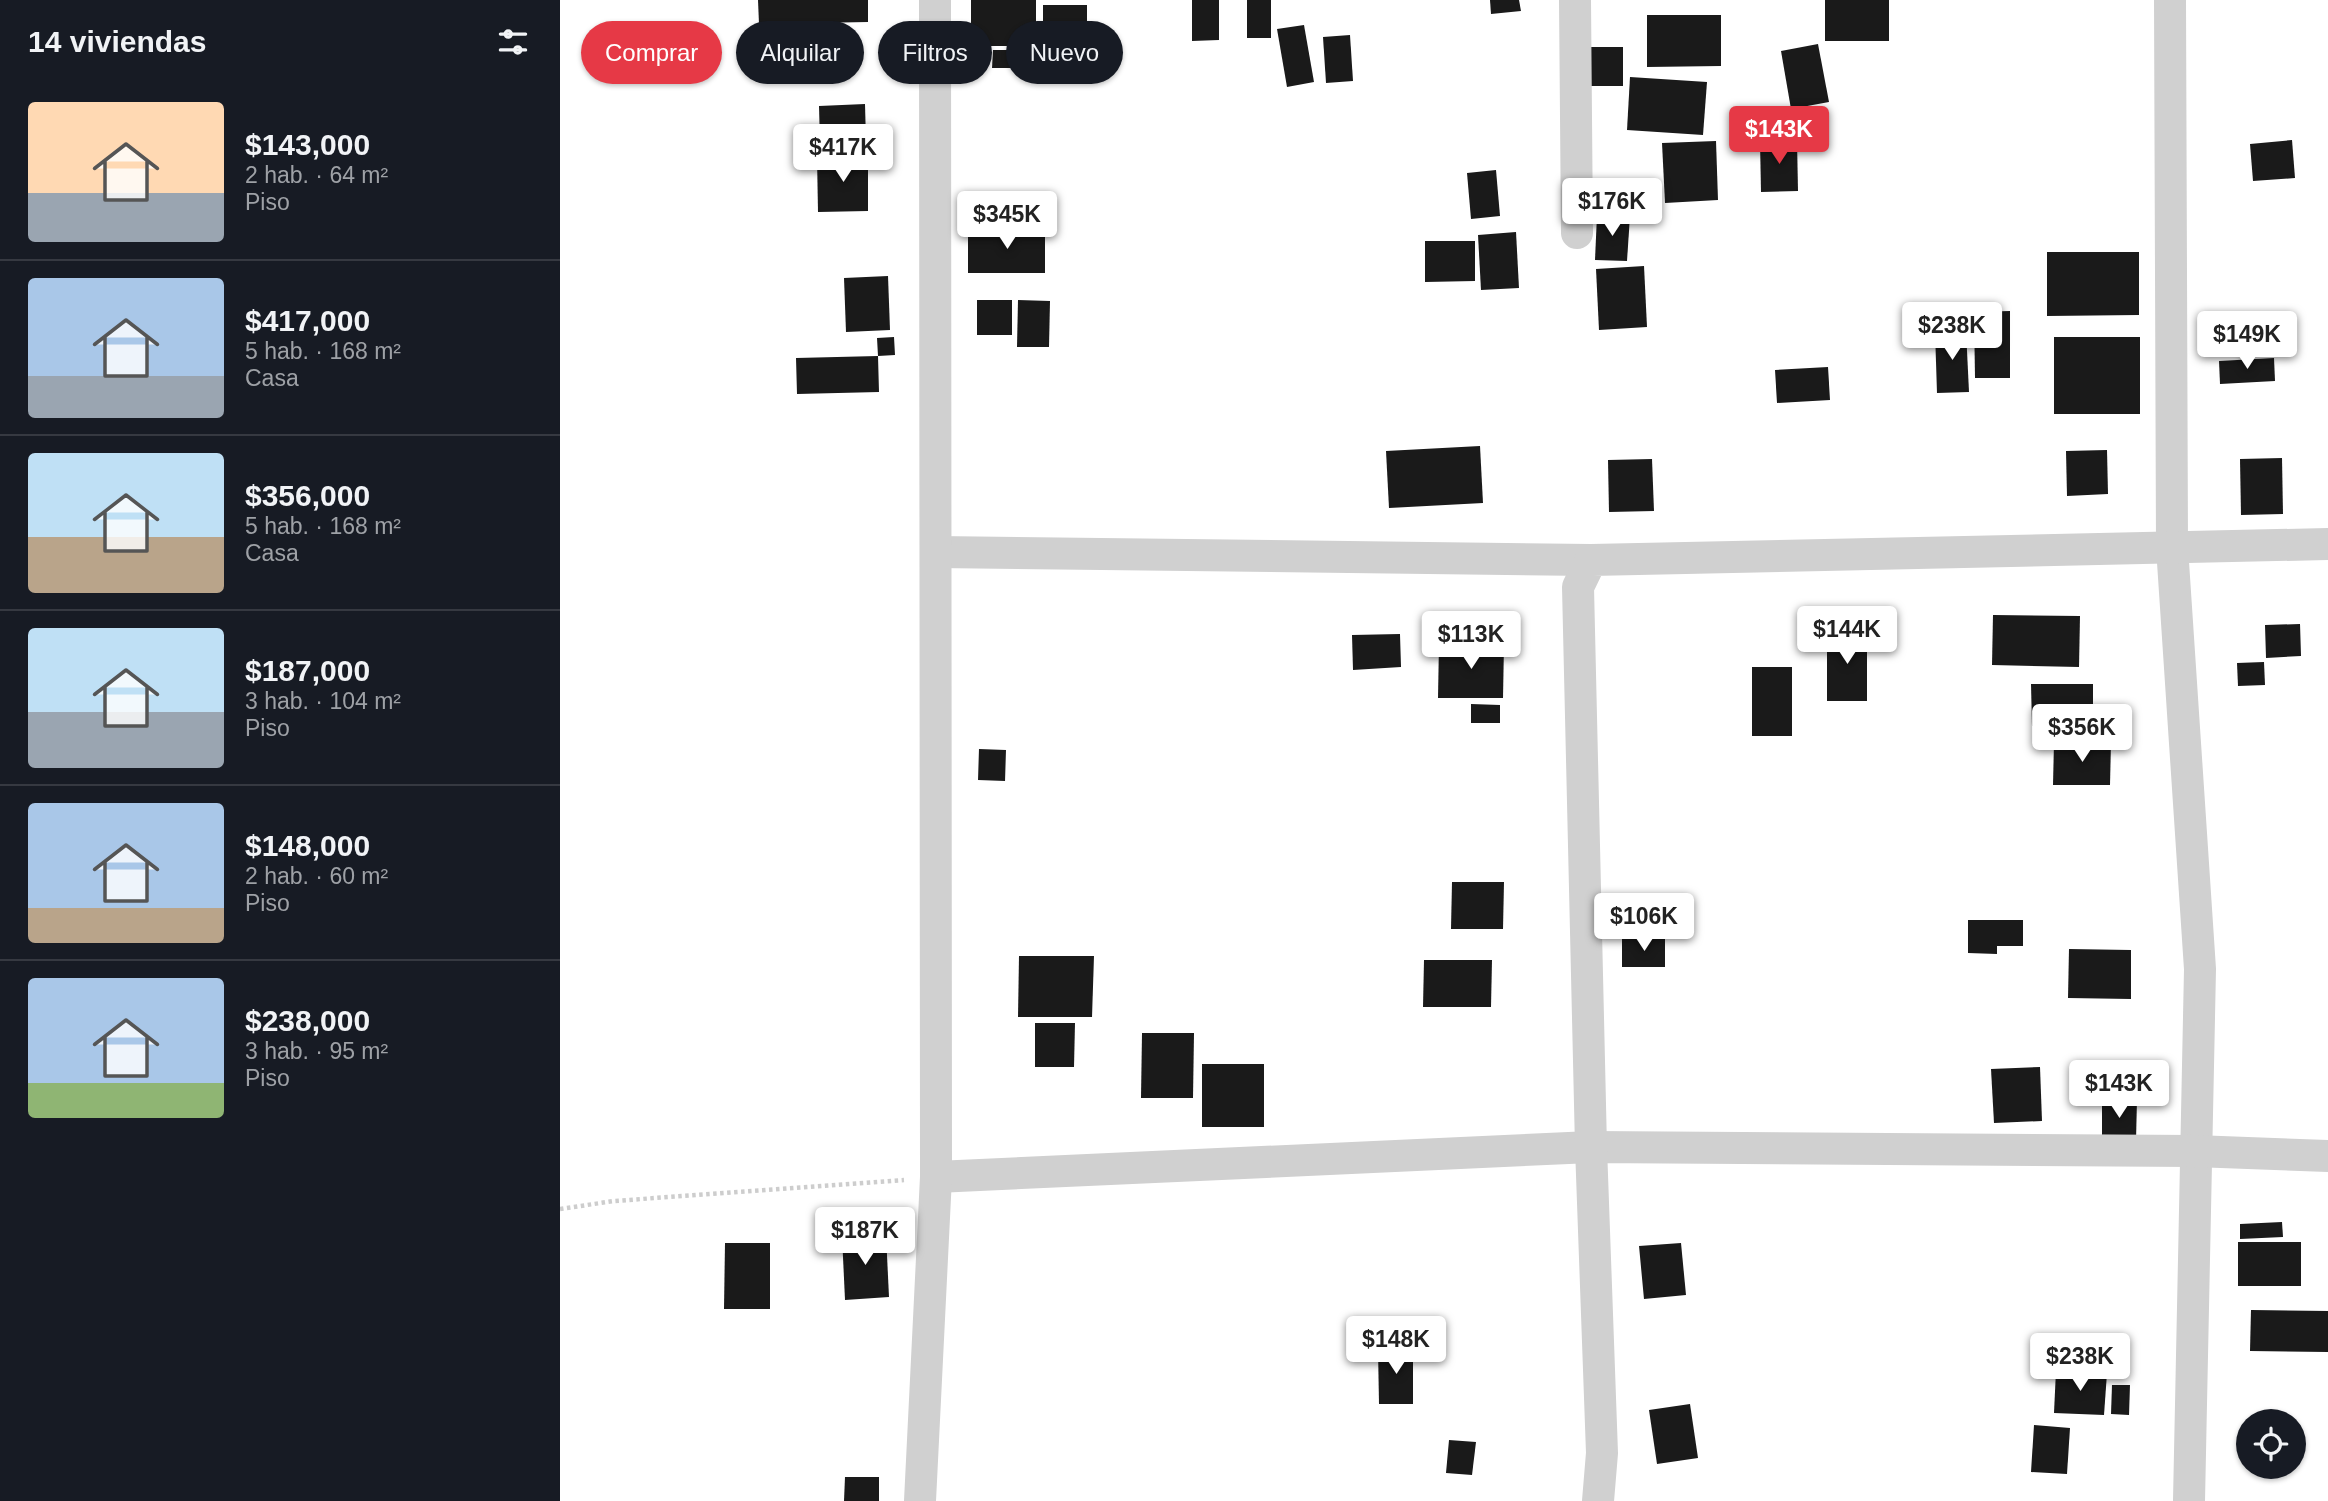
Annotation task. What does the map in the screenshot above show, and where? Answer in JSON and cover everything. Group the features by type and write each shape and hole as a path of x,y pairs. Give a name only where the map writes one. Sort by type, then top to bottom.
{"street":[{"path":"920,1501 936,1177 935,0"},
{"path":"1575,0 1577,233"},
{"path":"2170,0 2172,547 2200,970 2194,1152 2189,1501"},
{"path":"936,552 1591,560 2328,544"},
{"path":"1591,560 1578,587 1591,1147 1602,1453 1598,1501"},
{"path":"936,1177 1591,1147 2194,1152 2328,1156"}],"path":[{"path":"560,1209 614,1201 936,1177"}],"building":[{"path":"758,0 868,0 868,22 759,21"},
{"path":"971,0 1036,0 1036,21 1006,21 1006,46 992,46 992,21 971,21"},
{"path":"1192,0 1219,0 1219,40 1192,41"},
{"path":"1247,0 1271,0 1271,38 1247,38"},
{"path":"1490,0 1519,0 1521,11 1491,14"},
{"path":"1825,0 1889,0 1889,41 1825,41"},
{"path":"1043,5 1087,5 1087,21 1043,21"},
{"path":"1647,15 1721,15 1721,66 1647,67"},
{"path":"1304,25 1314,82 1287,87 1277,29"},
{"path":"1350,35 1353,81 1326,83 1323,37"},
{"path":"1818,44 1829,102 1791,109 1781,51"},
{"path":"1588,47 1623,47 1623,86 1588,86"},
{"path":"993,50 1006,50 1006,68 992,68"},
{"path":"1630,77 1707,82 1703,135 1627,130"},
{"path":"865,104 866,141 820,143 819,106"},
{"path":"1797,140 1798,191 1761,192 1760,141"},
{"path":"2292,140 2295,178 2253,181 2250,144"},
{"path":"1716,141 1718,200 1665,203 1662,143"},
{"path":"868,156 868,211 818,212 817,157"},
{"path":"1496,170 1500,216 1471,219 1467,173"},
{"path":"1597,215 1630,216 1627,261 1595,260"},
{"path":"968,229 1045,229 1045,273 968,273"},
{"path":"1516,232 1519,288 1481,290 1478,235"},
{"path":"1425,241 1475,241 1475,281 1425,282"},
{"path":"2047,252 2139,252 2139,315 2047,316"},
{"path":"1644,266 1647,327 1599,330 1596,269"},
{"path":"888,276 890,330 846,332 844,278"},
{"path":"977,300 1012,300 1012,335 977,335"},
{"path":"1018,300 1050,301 1049,347 1017,347"},
{"path":"2010,311 2010,378 1975,378 1974,312"},
{"path":"1966,330 1969,392 1937,393 1935,331"},
{"path":"894,337 895,355 878,356 877,338"},
{"path":"2054,337 2140,337 2140,414 2054,414"},
{"path":"878,356 879,392 797,394 796,358"},
{"path":"2274,358 2275,381 2220,384 2219,361"},
{"path":"1828,367 1830,400 1777,403 1775,370"},
{"path":"1480,446 1483,503 1389,508 1386,451"},
{"path":"2107,450 2108,494 2067,496 2066,451"},
{"path":"2282,458 2283,514 2241,515 2240,459"},
{"path":"1652,459 1654,511 1609,512 1608,460"},
{"path":"1993,615 2080,616 2079,667 1992,665"},
{"path":"2300,624 2301,656 2266,658 2265,625"},
{"path":"1827,631 1867,631 1867,701 1827,701"},
{"path":"1400,634 1401,667 1353,670 1352,635"},
{"path":"1439,643 1504,644 1503,698 1438,698"},
{"path":"2264,662 2265,685 2238,686 2237,663"},
{"path":"1752,667 1792,667 1792,736 1752,736"},
{"path":"2031,684 2093,684 2093,726 2032,726"},
{"path":"1471,704 1500,705 1500,723 1471,723"},
{"path":"2054,742 2111,742 2110,785 2053,785"},
{"path":"979,749 1006,750 1005,781 978,780"},
{"path":"1452,882 1504,882 1503,929 1451,929"},
{"path":"1968,920 2023,920 2023,946 1997,946 1997,954 1968,953"},
{"path":"1622,939 1665,939 1665,967 1622,967"},
{"path":"2069,949 2131,950 2131,999 2068,998"},
{"path":"1019,956 1094,956 1092,1017 1018,1017"},
{"path":"1424,960 1492,960 1491,1007 1423,1007"},
{"path":"1035,1023 1075,1023 1074,1067 1035,1067"},
{"path":"1142,1033 1194,1033 1193,1098 1141,1098"},
{"path":"1202,1064 1264,1064 1264,1127 1202,1127"},
{"path":"2040,1067 2042,1121 1994,1123 1991,1069"},
{"path":"2102,1099 2137,1099 2136,1141 2102,1142"},
{"path":"2282,1222 2283,1237 2240,1239 2240,1224"},
{"path":"886,1234 889,1297 845,1300 842,1236"},
{"path":"2238,1242 2301,1242 2301,1286 2238,1286"},
{"path":"725,1243 770,1243 770,1309 724,1309"},
{"path":"1681,1243 1686,1295 1644,1299 1639,1246"},
{"path":"2251,1310 2328,1311 2328,1352 2250,1351"},
{"path":"1378,1349 1413,1349 1413,1404 1379,1404"},
{"path":"2056,1370 2107,1373 2104,1415 2054,1413"},
{"path":"2112,1385 2130,1385 2129,1415 2111,1414"},
{"path":"1690,1404 1698,1458 1657,1464 1649,1410"},
{"path":"2034,1425 2070,1428 2067,1474 2031,1472"},
{"path":"1449,1440 1476,1442 1472,1475 1446,1473"},
{"path":"845,1477 879,1477 879,1501 844,1501"}]}
